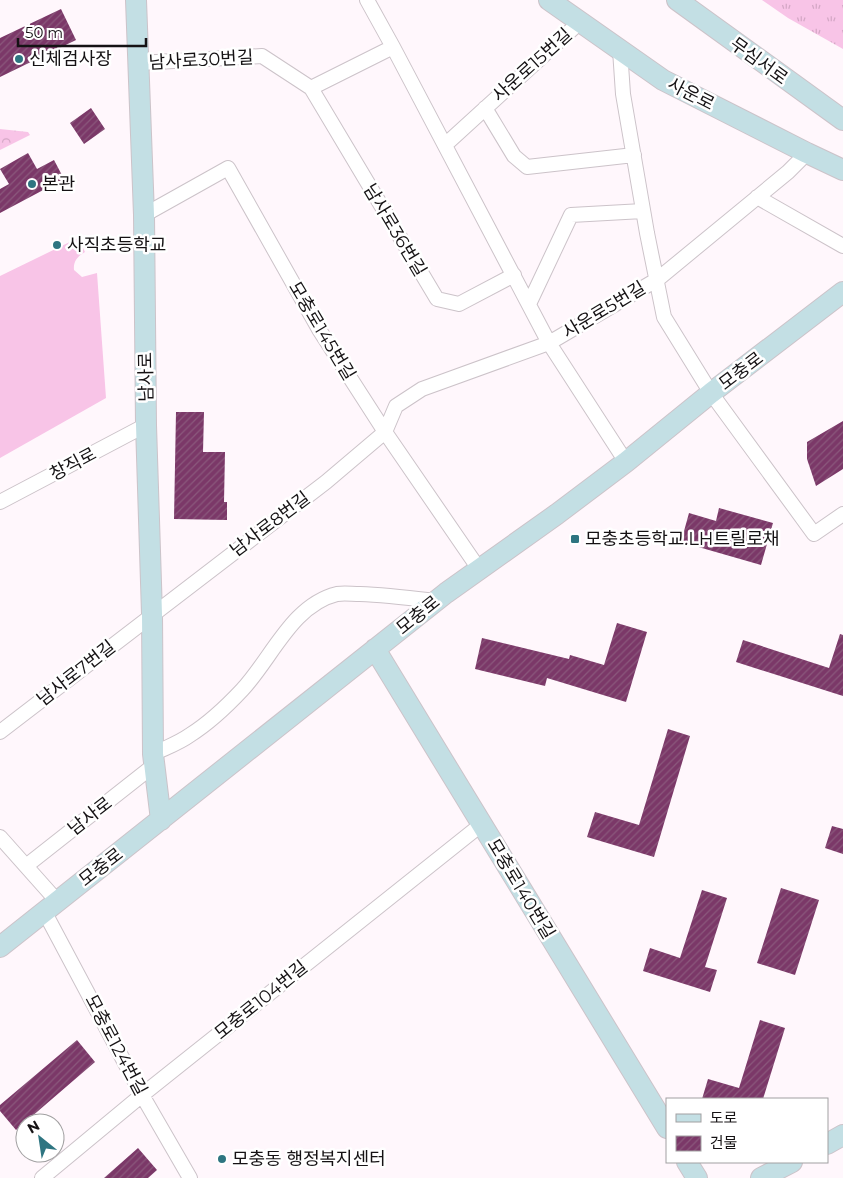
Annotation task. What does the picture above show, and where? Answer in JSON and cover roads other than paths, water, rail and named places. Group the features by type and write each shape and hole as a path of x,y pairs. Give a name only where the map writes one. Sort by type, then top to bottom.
{"street":[{"name":"남사로","path":"136,0 144,215 153,760 161,820"},
{"path":"367,0 394,47 549,343 626,462"},
{"name":"사운로","path":"549,0 663,80 843,170"},
{"name":"무심서로","path":"677,0 843,120"},
{"name":"사운로15번길","path":"445,144 580,22"},
{"path":"310,88 394,47"},
{"path":"620,50 623,94 664,317 711,393 814,534 843,514"},
{"name":"남사로30번길","path":"139,64 262,56 310,88"},
{"name":"남사로36번길","path":"310,88 437,299 459,304 514,275"},
{"name":"사운로15번길","path":"485,108 514,156 527,167 634,155"},
{"name":"사운로5번길","path":"385,432 396,406 422,389 549,343 658,279 788,172 807,153"},
{"name":"모충로145번길","path":"144,215 228,168 320,331 385,432 478,569"},
{"path":"757,197 843,246"},
{"path":"529,304 571,215 643,211"},
{"name":"모충로","path":"0,947 436,601 626,462 711,393 843,292"},
{"name":"창직로","path":"0,502 146,425"},
{"name":"남사로8번길","path":"152,614 326,482 385,432"},
{"name":"남사로","path":"26,866 153,760 190,736 217,715 243,689 293,622 308,607 339,594 385,595 436,601"},
{"name":"남사로7번길","path":"0,732 152,614"},
{"name":"모충로140번길","path":"375,649 666,1126"},
{"name":"모충로104번길","path":"42,1178 142,1095 482,824"},
{"name":"모충로124번길","path":"0,837 26,866 50,906 142,1095 190,1178"},
{"path":"828,1143 843,1135"},
{"path":"688,1163 697,1178"},
{"path":"761,1178 790,1163"}],"place":[{"name":"신체검사장","path":"19,59"},
{"name":"본관","path":"32,184"},
{"name":"사직초등학교","path":"57,245"},
{"name":"모충초등학교.LH트릴로채","path":"575,539"},
{"name":"모충동 행정복지센터","path":"222,1159"}]}
